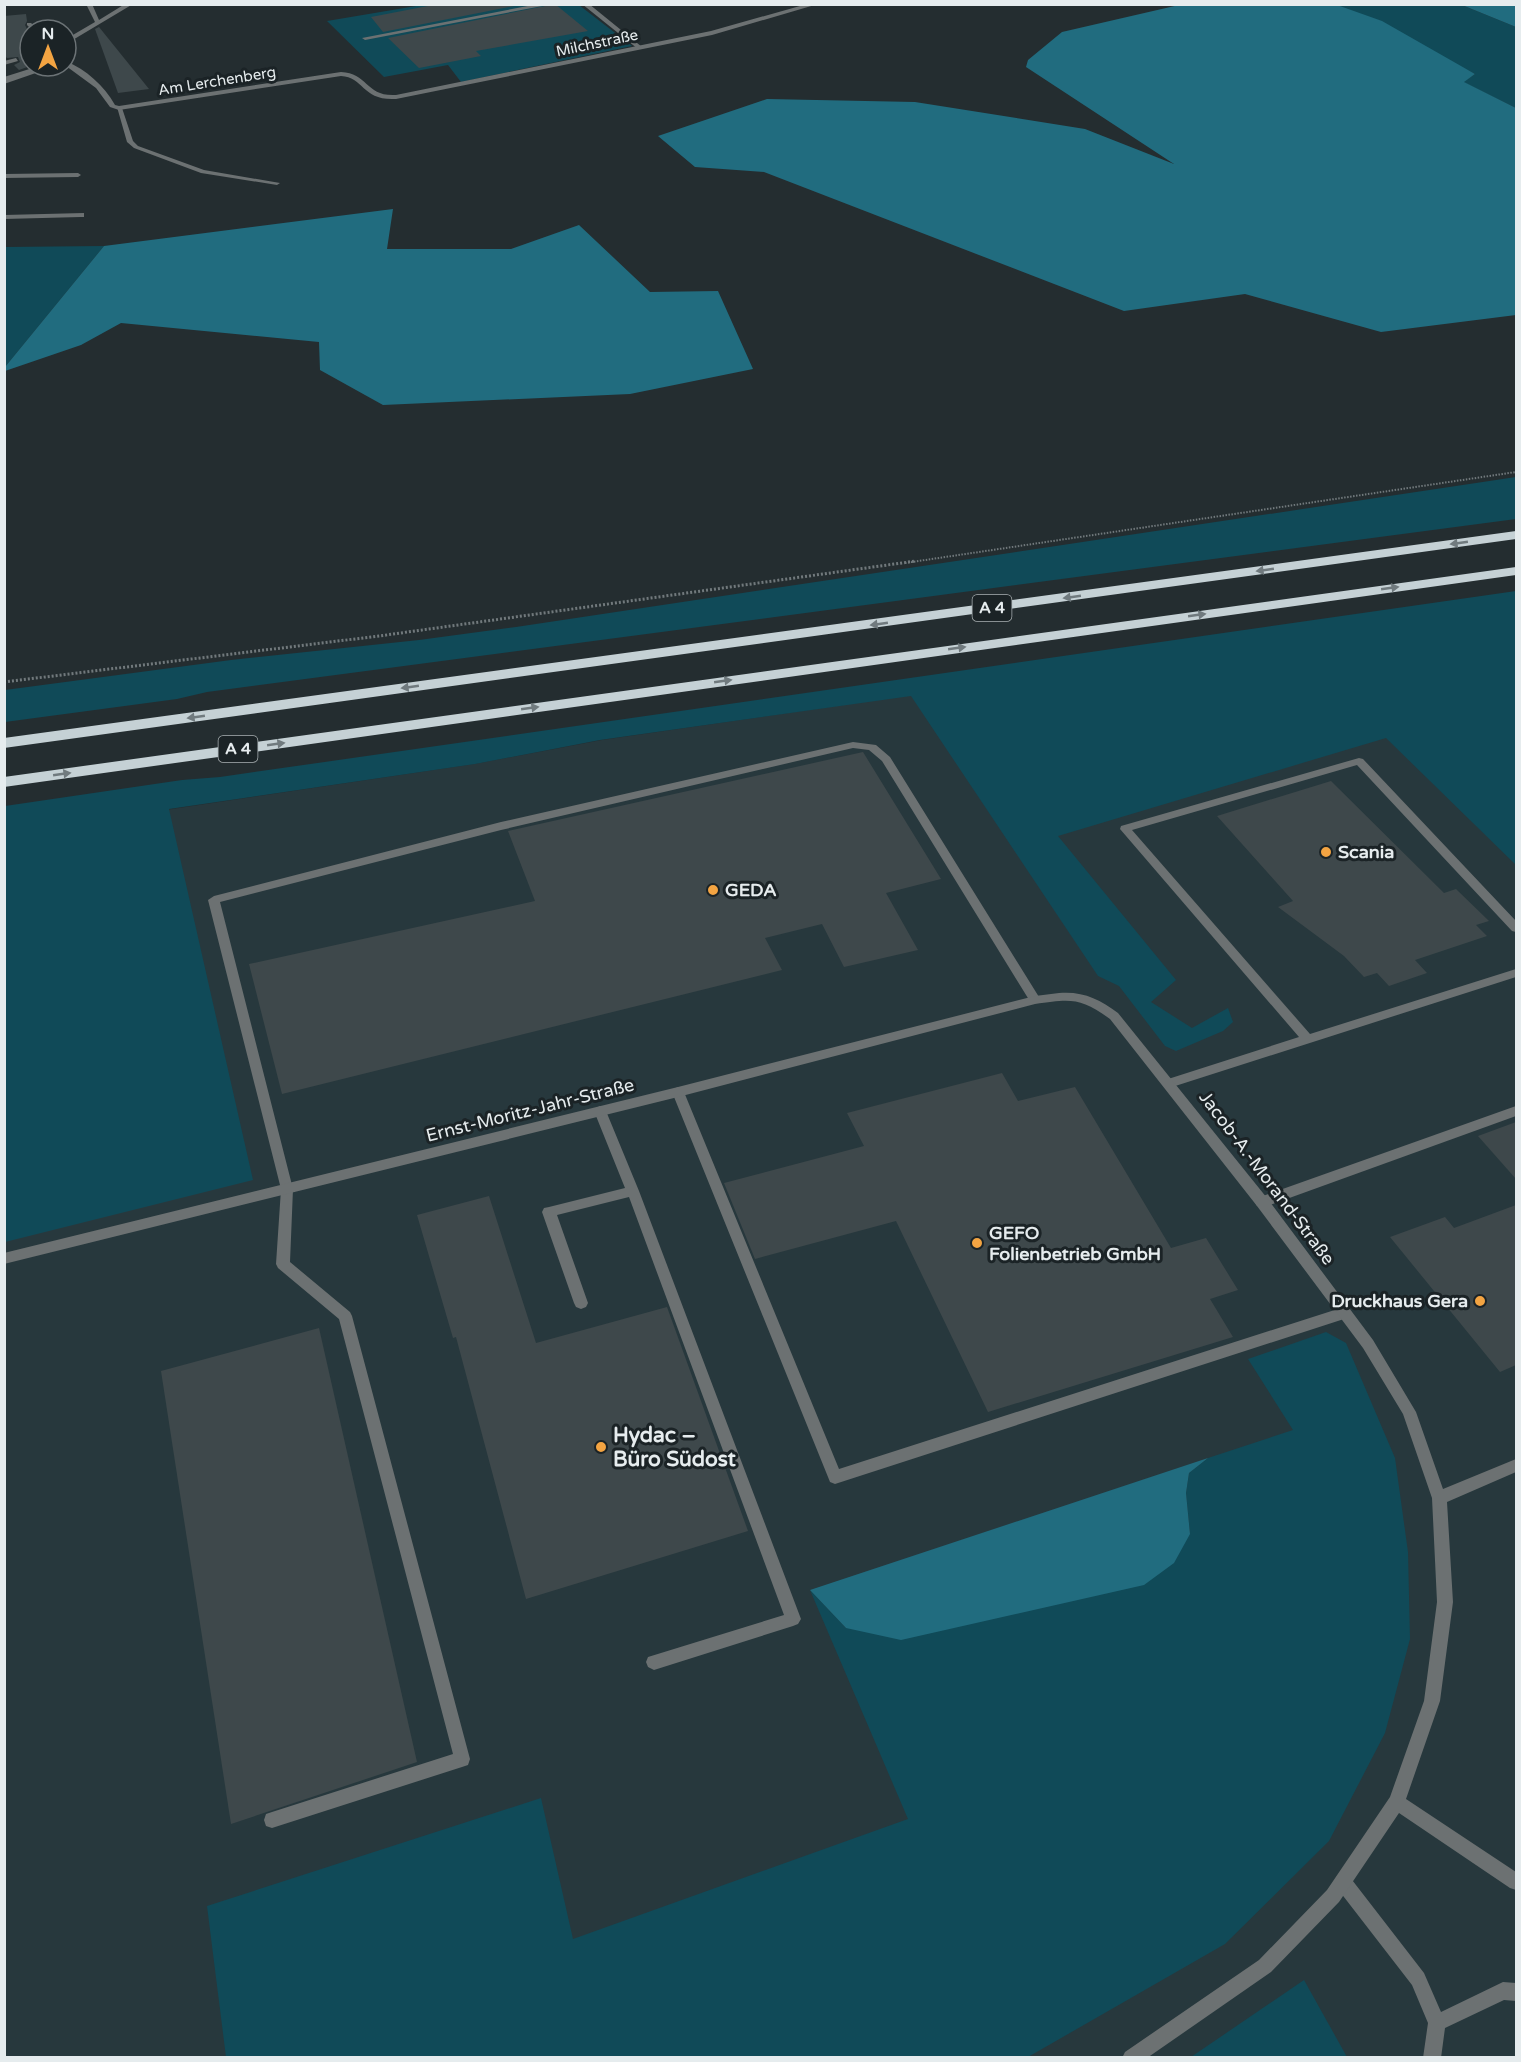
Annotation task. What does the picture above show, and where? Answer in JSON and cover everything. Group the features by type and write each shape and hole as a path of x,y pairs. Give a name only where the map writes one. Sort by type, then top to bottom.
{"highway":[{"name":"A 4","path":"4,743 1516,535"},
{"name":"A 4","path":"4,782 1516,571"}],"street":[{"path":"89,4 98,23"},
{"path":"78,35 130,4"},
{"path":"365,38 550,4"},
{"path":"585,4 640,48"},
{"name":"Milchstraße","path":"382,97 409,96 722,31 814,4"},
{"path":"4,63 16,60"},
{"path":"78,71 96,82 106,93 112,106 119,108 130,142 136,147 203,172 277,183"},
{"name":"Am Lerchenberg","path":"119,108 130,109 341,74 355,75 371,92 382,97"},
{"path":"4,176 78,175"},
{"path":"4,217 81,215"},
{"path":"272,1820 462,1759 345,1316 283,1264 287,1190 214,900 489,828 853,745 872,747 886,759 1035,1000"},
{"path":"1307,1038 1125,829 1359,761 1516,928"},
{"path":"1169,1083 1516,972"},
{"name":"Ernst-Moritz-Jahr-Straße","path":"4,1259 600,1112 1035,1000 1064,996"},
{"name":"Jacob-A.-Morand-Straße","path":"1064,996 1078,996 1093,1000 1114,1016 1262,1202 1368,1344 1409,1412 1439,1498 1445,1602 1432,1701 1397,1802 1333,1896 1264,1966 1131,2058"},
{"path":"678,1092 835,1477 1344,1313"},
{"path":"1262,1202 1516,1111"},
{"path":"600,1112 633,1191 793,1619 654,1662"},
{"path":"581,1303 549,1212 633,1191"},
{"path":"1439,1498 1516,1465"},
{"path":"1397,1802 1516,1882"},
{"path":"1342,1882 1418,1979 1437,2023 1432,2058"},
{"path":"1437,2023 1503,1991 1516,1992"}],"path":[{"path":"4,682 402,633 981,552 1516,472"}],"shaded area":[{"path":"422,5 579,5 632,46 461,82 448,65 384,77 327,21"},
{"path":"1179,5 1337,5 1382,21 1475,74 1464,82 1516,108 1516,315 1381,332 1245,294 1124,311 764,172 695,167 658,136 767,99 915,102 1085,129 1174,164 1026,67 1028,60 1062,32"},
{"path":"1337,5 1462,5 1516,27 1516,108 1463,82 1475,74"},
{"path":"1462,5 1516,5 1516,27"},
{"path":"393,209 387,249 511,249 579,225 650,292 718,291 753,369 630,394 383,405 320,370 319,342 121,323 81,345 5,371 5,367 104,246"},
{"path":"104,246 5,367 5,247"},
{"path":"1516,477 1516,519 207,692 177,699 5,722 5,690 231,660 516,627"},
{"path":"1516,591 1516,865 1386,738 1058,836 1176,980 1151,1002 1192,1028 1228,1008 1233,1022 1223,1031 1176,1051 1165,1046 1119,986 1098,976 911,696 600,740 475,764 169,809 253,1180 5,1242 5,806"},
{"path":"1516,607 1516,2057 5,2058 5,834 474,764 602,740"},
{"path":"1326,1332 1346,1343 1395,1458 1408,1552 1410,1639 1385,1733 1329,1841 1225,1944 1028,2057 226,2057 207,1906 541,1798 573,1939 908,1819 810,1590 846,1628 1190,1534 1186,1493 1189,1473 1208,1458 1293,1430 1248,1359"},
{"path":"1208,1458 1189,1473 1186,1493 1190,1534 1174,1563 1144,1585 901,1640 846,1628 810,1590"},
{"path":"1304,1980 1347,2057 1191,2057"}],"building":[{"path":"438,4 524,4 383,32 371,17"},
{"path":"555,4 588,31 476,51 481,56 419,68 388,38"},
{"path":"26,14 27,18 18,18 18,57 7,58 4,55 4,16"},
{"path":"99,27 149,89 118,93 95,29"},
{"path":"863,752 941,879 886,893 918,950 844,967 822,924 765,938 782,970 282,1094 249,964 535,901 508,831"},
{"name":"Scania","path":"1331,781 1444,893 1456,889 1489,921 1476,925 1487,936 1415,960 1427,973 1389,986 1377,973 1364,977 1344,956 1278,907 1293,901 1217,816"},
{"path":"1002,1073 1018,1101 1075,1087 1171,1248 1206,1238 1238,1290 1210,1299 1233,1337 988,1412 896,1221 755,1259 724,1183 864,1146 847,1113"},
{"path":"1516,1122 1516,1179 1478,1136"},
{"name":"Hydac – Büro Südost","path":"489,1196 536,1343 667,1307 748,1531 526,1599 456,1337 453,1338 417,1215"},
{"name":"Druckhaus Gera","path":"1516,1205 1516,1365 1500,1372 1390,1237 1445,1217 1454,1228"},
{"path":"319,1328 417,1762 231,1824 161,1371"}],"place":[{"name":"Scania","path":"1326,852"},
{"name":"GEDA","path":"713,890"},
{"name":"GEFO Folienbetrieb GmbH","path":"977,1243"},
{"name":"Druckhaus Gera","path":"1480,1301"},
{"name":"Hydac – Büro Südost","path":"601,1447"}]}
